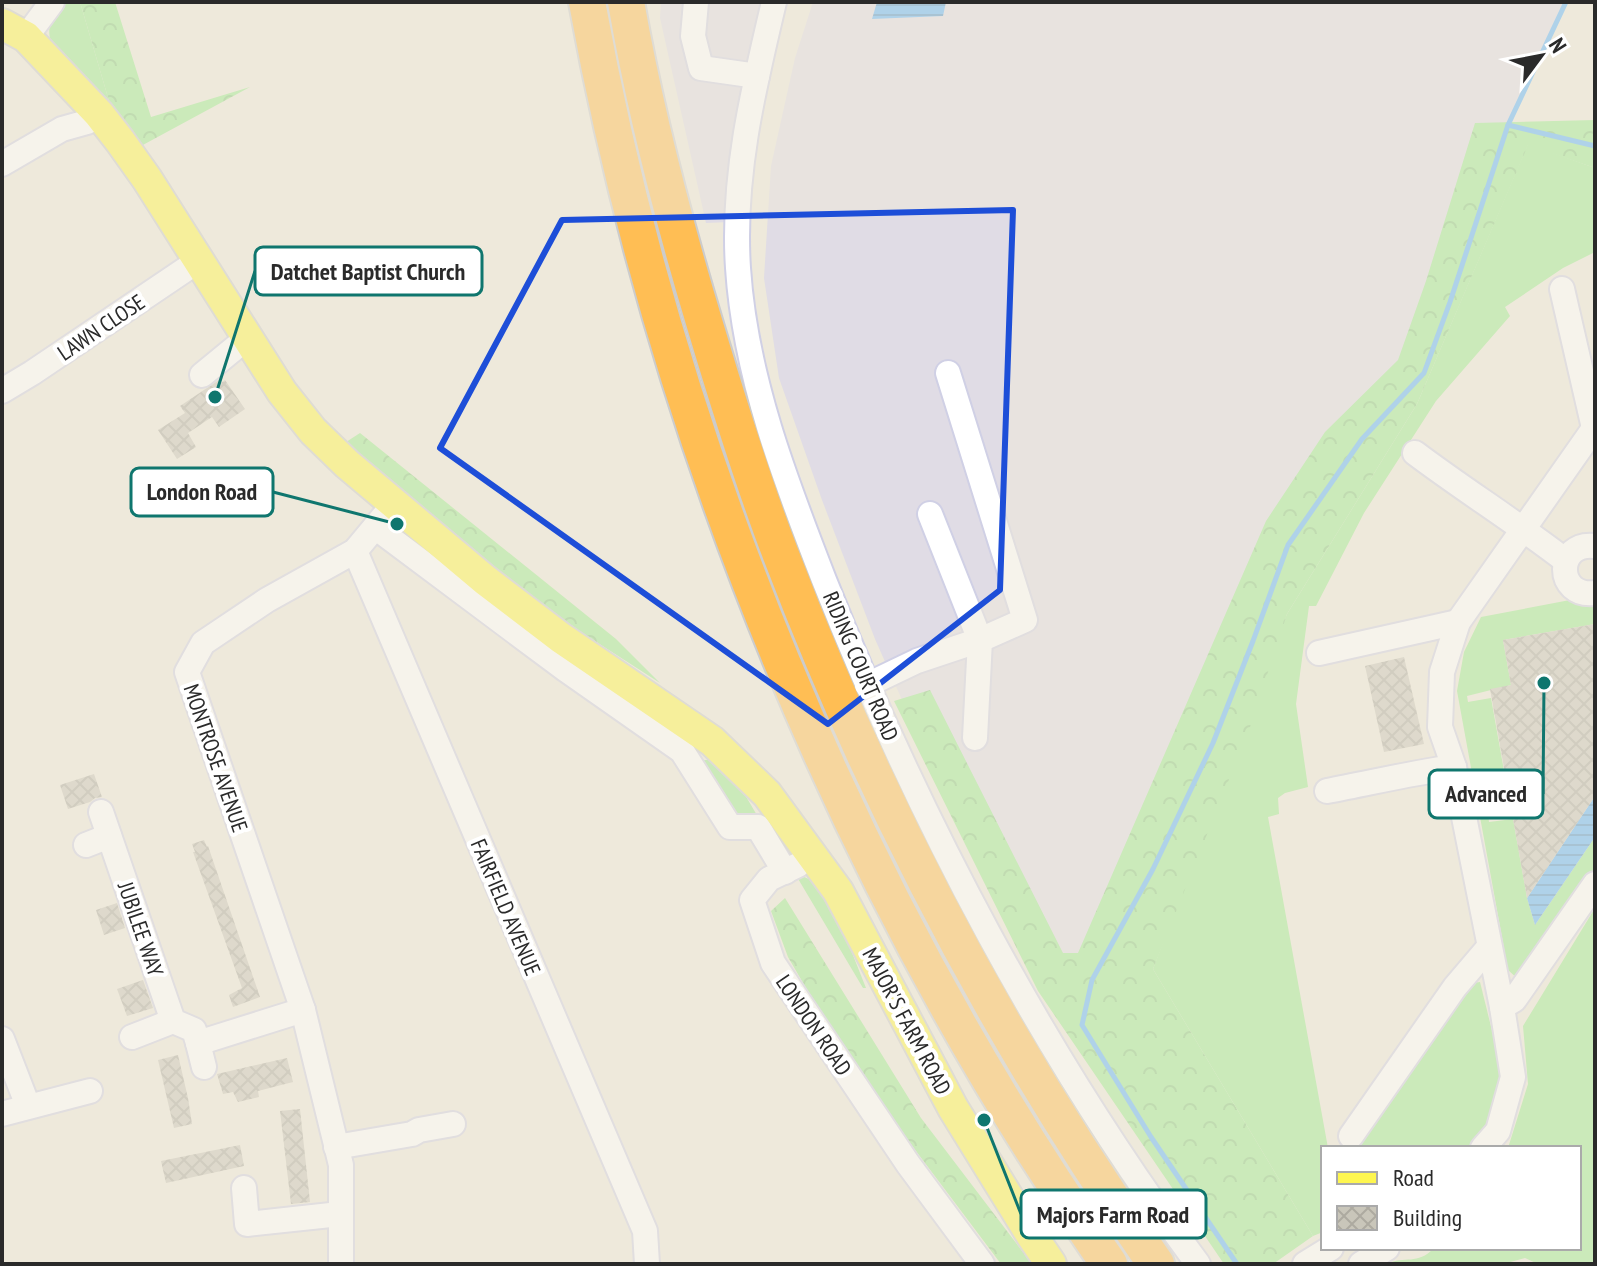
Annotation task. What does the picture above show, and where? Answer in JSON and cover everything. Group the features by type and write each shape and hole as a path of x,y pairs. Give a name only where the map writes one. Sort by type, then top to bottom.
{"highway":[{"path":"587,2 612,125 653,288 686,400 772,639 843,799 916,947 1017,1123 1109,1264"},
{"path":"626,2 673,214 724,389 780,554 825,664 886,801 947,924 1052,1107 1156,1264"}],"main road":[{"path":"14,30 99,114 120,141 282,392 313,431 347,464 485,580 561,638 712,741 767,794 815,857"},
{"name":"MAJOR'S FARM ROAD","path":"815,857 838,891 953,1108 1051,1264"}],"street":[{"path":"14,30 52,2"},
{"path":"696,2 693,36 701,68 757,76"},
{"name":"RIDING COURT ROAD","path":"774,2 741,165 738,268 745,325 759,392 779,459 867,685 974,906 1035,1015 1109,1136 1198,1264"},
{"path":"2,164 62,129 87,122 99,114"},
{"name":"LAWN CLOSE","path":"2,391 198,261"},
{"path":"1485,1146 1498,1131 1513,1077 1454,767 1440,727 1442,672 1458,622 1595,427 1562,289"},
{"path":"202,375 247,338"},
{"path":"867,685 917,661 980,640 1025,620 948,373"},
{"path":"1415,453 1524,528 1566,561"},
{"name":"MONTROSE AVENUE","path":"341,1264 341,1165 303,1010 187,672 203,643 267,600 355,551 394,504"},
{"path":"930,514 980,640 975,738"},
{"path":"375,527 565,669 682,751 730,827 758,827 785,872"},
{"path":"1595,546 1576,548 1564,569 1569,584 1582,593 1595,593"},
{"name":"FAIRFIELD AVENUE","path":"355,551 645,1231 647,1264"},
{"path":"1319,653 1458,622"},
{"path":"1327,791 1412,772 1454,767"},
{"name":"JUBILEE WAY","path":"101,812 188,1031"},
{"path":"86,845 109,836"},
{"name":"LONDON ROAD","path":"815,857 769,879 752,900 773,963 908,1164 982,1264"},
{"path":"1502,1007 1514,1000 1595,884"},
{"path":"1351,1136 1455,987 1489,947"},
{"path":"132,1037 188,1031 303,1010"},
{"path":"188,1031 204,1067"},
{"path":"2,1039 28,1106"},
{"path":"2,1114 90,1091"},
{"path":"336,1147 453,1124"},
{"path":"244,1188 247,1224 340,1214"},
{"path":"1305,1264 1328,1250"},
{"path":"1361,1264 1384,1250"}],"highlighted area":[{"path":"1013,210 1000,590 828,724 440,448 562,220"}],"shaded area":[{"path":"661,2 761,2 730,222 706,223 660,18"},
{"path":"813,2 1566,2 1362,439 1092,980 1051,982 906,709 875,639 779,378 764,278 771,166 795,58"}],"green space":[{"path":"66,2 80,2 109,101 66,65 51,42 49,30 53,17"},
{"path":"80,2 115,2 151,117 250,87 141,146 109,101"},
{"path":"1595,120 1595,168 1528,145 1417,404 1287,614 1250,727 1153,969 1313,1236 1273,1264 1224,1264 1038,991 894,701 930,690 1063,953 1078,953 1266,521 1325,432 1398,360 1475,123"},
{"path":"1528,144 1595,168 1595,252 1563,268 1505,307 1510,316 1436,401 1364,513 1316,606 1309,606 1296,704 1308,787 1278,798 1279,814 1268,817 1328,1146 1321,1146 1321,1233 1313,1236 1153,969 1287,614 1417,404"},
{"path":"360,433 616,639 660,683 521,590 343,444"},
{"path":"1570,600 1595,603 1595,624 1503,640 1511,685 1467,696 1468,702 1491,698 1511,810 1488,814 1489,822 1513,819 1535,925 1595,837 1595,872 1525,976 1518,979 1508,970 1457,691 1464,652 1481,617"},
{"path":"700,760 712,760 738,783 761,822 739,823"},
{"path":"800,875 815,882 837,915 866,988 863,988 797,877"},
{"path":"785,898 921,1118 1032,1264 1001,1264 849,1062 788,957 771,911"},
{"path":"1595,908 1595,1264 1538,1264 1525,1258 1503,1264 1387,1264 1416,1259 1432,1250 1581,1250 1581,1146 1509,1146 1528,1084 1523,1026"},
{"path":"1480,982 1501,1067 1496,1106 1474,1146 1358,1146 1468,984"}],"water":[{"path":"877,2 946,2 943,16 872,19"},
{"path":"1595,796 1595,837 1535,925 1527,898"}],"building":[{"path":"219,380 221,383 225,380 245,409 219,427 212,417 188,433 196,447 177,459 158,430 185,413 180,406"},
{"path":"1595,624 1595,796 1527,898 1490,689 1511,685 1503,640"},
{"path":"1404,657 1424,744 1384,752 1365,666"},
{"path":"94,774 102,797 68,809 60,785"},
{"path":"204,840 260,997 233,1007 229,995 242,988 193,852 192,844"},
{"path":"117,903 125,928 104,935 96,910"},
{"path":"143,980 153,1008 127,1016 117,989"},
{"path":"178,1055 192,1124 174,1128 158,1060"},
{"path":"287,1058 293,1082 258,1091 259,1097 238,1102 233,1092 223,1094 217,1074"},
{"path":"300,1109 310,1202 291,1204 280,1111"},
{"path":"240,1145 244,1166 166,1183 161,1161"}],"waterway":[{"path":"1237,1264 1151,1137 1082,1025 1092,980 1153,869 1213,743 1288,545 1362,439 1424,373 1508,125 1566,2"},
{"path":"1508,125 1595,146"}],"place":[{"name":"Datchet Baptist Church","path":"215,397"},
{"name":"London Road","path":"397,524"},
{"name":"Advanced","path":"1544,683"},
{"name":"Majors Farm Road","path":"984,1120"}]}
